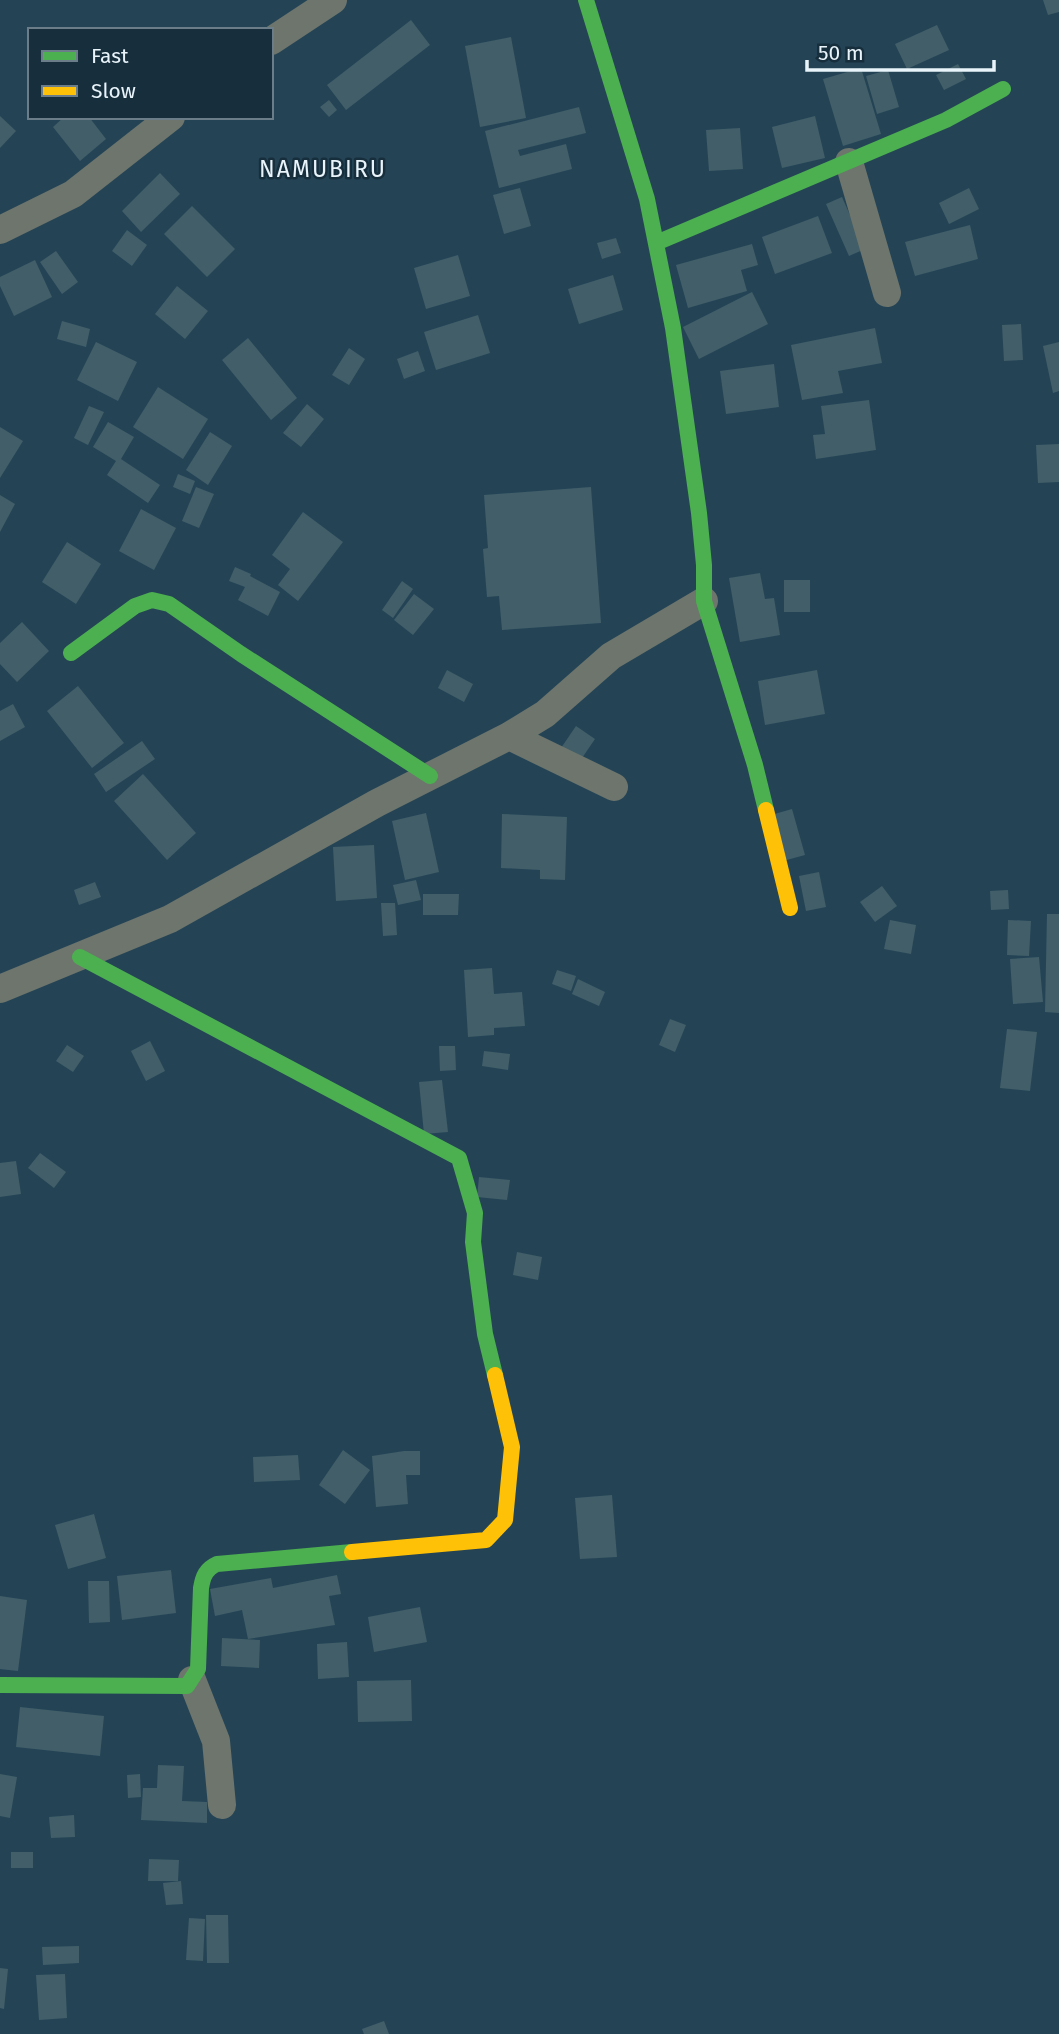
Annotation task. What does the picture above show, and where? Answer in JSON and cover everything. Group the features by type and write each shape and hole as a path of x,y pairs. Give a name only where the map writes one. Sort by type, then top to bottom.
{"street":[{"path":"273,40 333,0"},
{"path":"586,0 647,199 673,328 704,565 704,601 755,765 790,908"},
{"path":"656,243 946,120 1003,89"},
{"path":"0,230 73,194 167,119"},
{"path":"849,162 887,293"},
{"path":"71,653 147,600 169,604 430,776"},
{"path":"0,989 170,919 377,803 509,736 545,714 611,656 704,601"},
{"path":"509,736 614,787"},
{"path":"0,1685 187,1686 198,1669 201,1588 207,1568 217,1564 486,1540 505,1520 512,1447 485,1334 473,1242 475,1213 459,1158 80,957"},
{"path":"192,1680 216,1741 222,1805"}],"building":[{"path":"1043,0 1059,0 1059,12 1048,15"},
{"path":"411,20 430,45 346,110 327,85"},
{"path":"937,25 949,50 907,69 895,44"},
{"path":"511,37 526,118 480,127 465,46"},
{"path":"958,64 966,79 944,90 936,75"},
{"path":"861,68 881,134 843,146 823,79"},
{"path":"888,70 899,107 877,114 866,76"},
{"path":"329,100 337,110 329,117 320,107"},
{"path":"579,107 586,133 518,150 520,156 566,144 572,169 499,188 485,131"},
{"path":"0,116 16,131 0,148"},
{"path":"815,116 825,158 782,168 772,127"},
{"path":"62,119 91,119 106,139 80,161 53,127"},
{"path":"740,128 743,169 709,171 706,130"},
{"path":"160,173 180,194 141,232 122,211"},
{"path":"520,188 531,226 504,234 493,195"},
{"path":"969,188 979,209 949,224 939,203"},
{"path":"842,197 865,249 849,256 826,204"},
{"path":"192,206 235,249 207,277 164,234"},
{"path":"818,216 832,253 775,274 762,237"},
{"path":"970,225 978,259 915,276 905,242"},
{"path":"127,230 147,245 132,266 112,251"},
{"path":"616,238 621,253 602,259 597,243"},
{"path":"752,244 758,265 741,270 747,291 688,308 676,265"},
{"path":"56,251 78,282 62,294 40,262"},
{"path":"458,255 470,296 426,309 414,268"},
{"path":"35,260 52,297 14,316 0,286 0,277"},
{"path":"613,275 623,310 579,324 568,289"},
{"path":"177,286 208,311 185,339 155,314"},
{"path":"752,292 768,324 699,359 683,327"},
{"path":"478,315 490,353 436,370 424,332"},
{"path":"62,321 90,329 86,347 57,339"},
{"path":"1021,324 1023,360 1004,361 1002,325"},
{"path":"875,328 882,363 838,371 843,393 802,400 791,345"},
{"path":"248,338 297,398 271,420 222,360"},
{"path":"96,342 137,362 118,401 77,380"},
{"path":"1059,342 1059,391 1053,393 1043,346"},
{"path":"349,348 365,359 349,385 332,375"},
{"path":"418,351 425,371 404,379 397,359"},
{"path":"774,364 779,407 726,414 720,371"},
{"path":"158,387 208,419 183,459 133,427"},
{"path":"869,400 876,450 816,459 813,435 825,434 821,406"},
{"path":"307,404 324,419 301,447 283,433"},
{"path":"89,406 104,412 88,445 74,438"},
{"path":"108,422 134,437 121,459 160,485 148,503 107,475 116,461 93,447"},
{"path":"0,427 23,441 0,478"},
{"path":"210,432 232,446 208,485 186,470"},
{"path":"1059,444 1059,482 1038,483 1036,445"},
{"path":"178,474 195,481 190,494 173,487"},
{"path":"196,487 214,494 199,528 182,521"},
{"path":"591,487 601,623 502,630 499,596 487,597 483,549 488,548 484,495"},
{"path":"0,495 15,504 0,532"},
{"path":"141,509 176,528 154,570 119,551"},
{"path":"303,512 343,542 298,601 278,585 290,569 272,555"},
{"path":"67,542 101,564 76,604 42,582"},
{"path":"235,567 280,592 268,616 238,600 245,587 229,581"},
{"path":"760,573 765,599 774,598 780,635 740,642 729,578"},
{"path":"784,580 810,580 810,612 784,612"},
{"path":"402,581 413,589 393,618 382,610"},
{"path":"414,594 434,609 413,635 394,620"},
{"path":"22,622 49,651 17,682 0,664 0,643"},
{"path":"447,670 473,684 464,702 438,688"},
{"path":"817,670 825,714 765,725 758,681"},
{"path":"78,686 124,743 92,768 47,711"},
{"path":"13,704 25,727 0,741 0,711"},
{"path":"576,726 595,739 580,761 561,748"},
{"path":"142,741 155,759 106,792 94,774"},
{"path":"143,774 196,833 167,860 114,801"},
{"path":"792,809 805,855 783,861 771,815"},
{"path":"426,813 439,872 405,880 392,821"},
{"path":"502,814 567,817 565,880 540,879 540,870 501,868"},
{"path":"374,845 377,898 336,901 333,847"},
{"path":"819,872 826,907 806,911 799,876"},
{"path":"416,880 421,900 398,905 393,885"},
{"path":"95,882 101,897 79,905 74,890"},
{"path":"882,886 897,906 875,922 860,902"},
{"path":"1008,890 1009,909 991,910 990,891"},
{"path":"423,894 459,894 458,915 423,915"},
{"path":"381,903 395,903 397,935 383,936"},
{"path":"1047,914 1059,914 1059,1013 1045,1012"},
{"path":"890,920 916,925 911,954 884,949"},
{"path":"1008,920 1031,921 1029,956 1007,955"},
{"path":"1039,957 1043,1002 1013,1004 1010,959"},
{"path":"492,968 494,994 522,992 525,1026 494,1028 494,1035 468,1037 464,970"},
{"path":"557,970 576,976 571,991 552,984"},
{"path":"578,979 605,992 599,1006 572,994"},
{"path":"670,1019 686,1025 675,1052 659,1045"},
{"path":"1007,1029 1037,1032 1030,1091 1000,1088"},
{"path":"150,1041 165,1071 146,1081 131,1051"},
{"path":"67,1045 84,1056 73,1072 56,1061"},
{"path":"439,1046 455,1046 456,1070 440,1071"},
{"path":"484,1051 510,1054 508,1070 482,1066"},
{"path":"442,1080 448,1132 424,1134 419,1082"},
{"path":"40,1153 66,1172 54,1188 28,1168"},
{"path":"16,1161 21,1194 0,1197 0,1163"},
{"path":"479,1177 510,1180 507,1200 477,1197"},
{"path":"517,1252 542,1257 538,1280 513,1275"},
{"path":"343,1450 370,1470 345,1504 319,1485"},
{"path":"420,1451 420,1475 406,1475 408,1504 376,1507 372,1456"},
{"path":"298,1455 300,1480 254,1482 253,1457"},
{"path":"612,1495 617,1557 580,1559 575,1498"},
{"path":"94,1514 106,1558 68,1569 55,1525"},
{"path":"171,1570 176,1613 122,1620 117,1576"},
{"path":"337,1575 341,1594 329,1596 335,1625 248,1639 242,1610 215,1616 210,1589 271,1578 273,1588"},
{"path":"88,1581 109,1581 110,1622 89,1623"},
{"path":"0,1596 27,1600 18,1671 0,1669"},
{"path":"420,1607 427,1642 374,1652 368,1617"},
{"path":"222,1638 260,1640 259,1668 221,1666"},
{"path":"347,1642 349,1677 318,1679 317,1644"},
{"path":"411,1680 412,1721 358,1722 357,1681"},
{"path":"20,1707 104,1716 100,1756 16,1747"},
{"path":"158,1765 184,1766 182,1801 207,1802 207,1823 141,1820 143,1788 157,1788"},
{"path":"0,1774 17,1777 10,1818 0,1816"},
{"path":"140,1774 141,1797 128,1798 127,1775"},
{"path":"74,1815 75,1837 51,1838 49,1817"},
{"path":"11,1852 33,1852 33,1868 11,1868"},
{"path":"149,1859 179,1860 178,1881 148,1881"},
{"path":"181,1881 183,1904 166,1905 163,1883"},
{"path":"206,1915 228,1915 229,1963 207,1963"},
{"path":"189,1918 205,1919 203,1961 186,1960"},
{"path":"79,1946 79,1963 43,1965 42,1947"},
{"path":"0,1968 8,1969 4,2009 0,2008"},
{"path":"65,1974 67,2018 39,2020 36,1975"},
{"path":"384,2021 389,2034 364,2034 362,2029"}],"traffic: fast":[{"path":"586,0 647,199 673,328 699,513 704,601 755,765 766,810"},
{"path":"656,243 946,120 1003,89"},
{"path":"71,653 135,606 152,600 169,604 241,654 430,776"},
{"path":"80,957 459,1158 475,1213 473,1242 485,1334 495,1375"},
{"path":"0,1685 187,1686 198,1669 201,1588 204,1576 210,1568 217,1564 352,1552"}],"traffic: slow":[{"path":"766,810 790,908"},
{"path":"352,1552 486,1540 505,1520 512,1447 495,1375"}],"district":[{"name":"NAMUBIRU","path":"323,169"}]}
